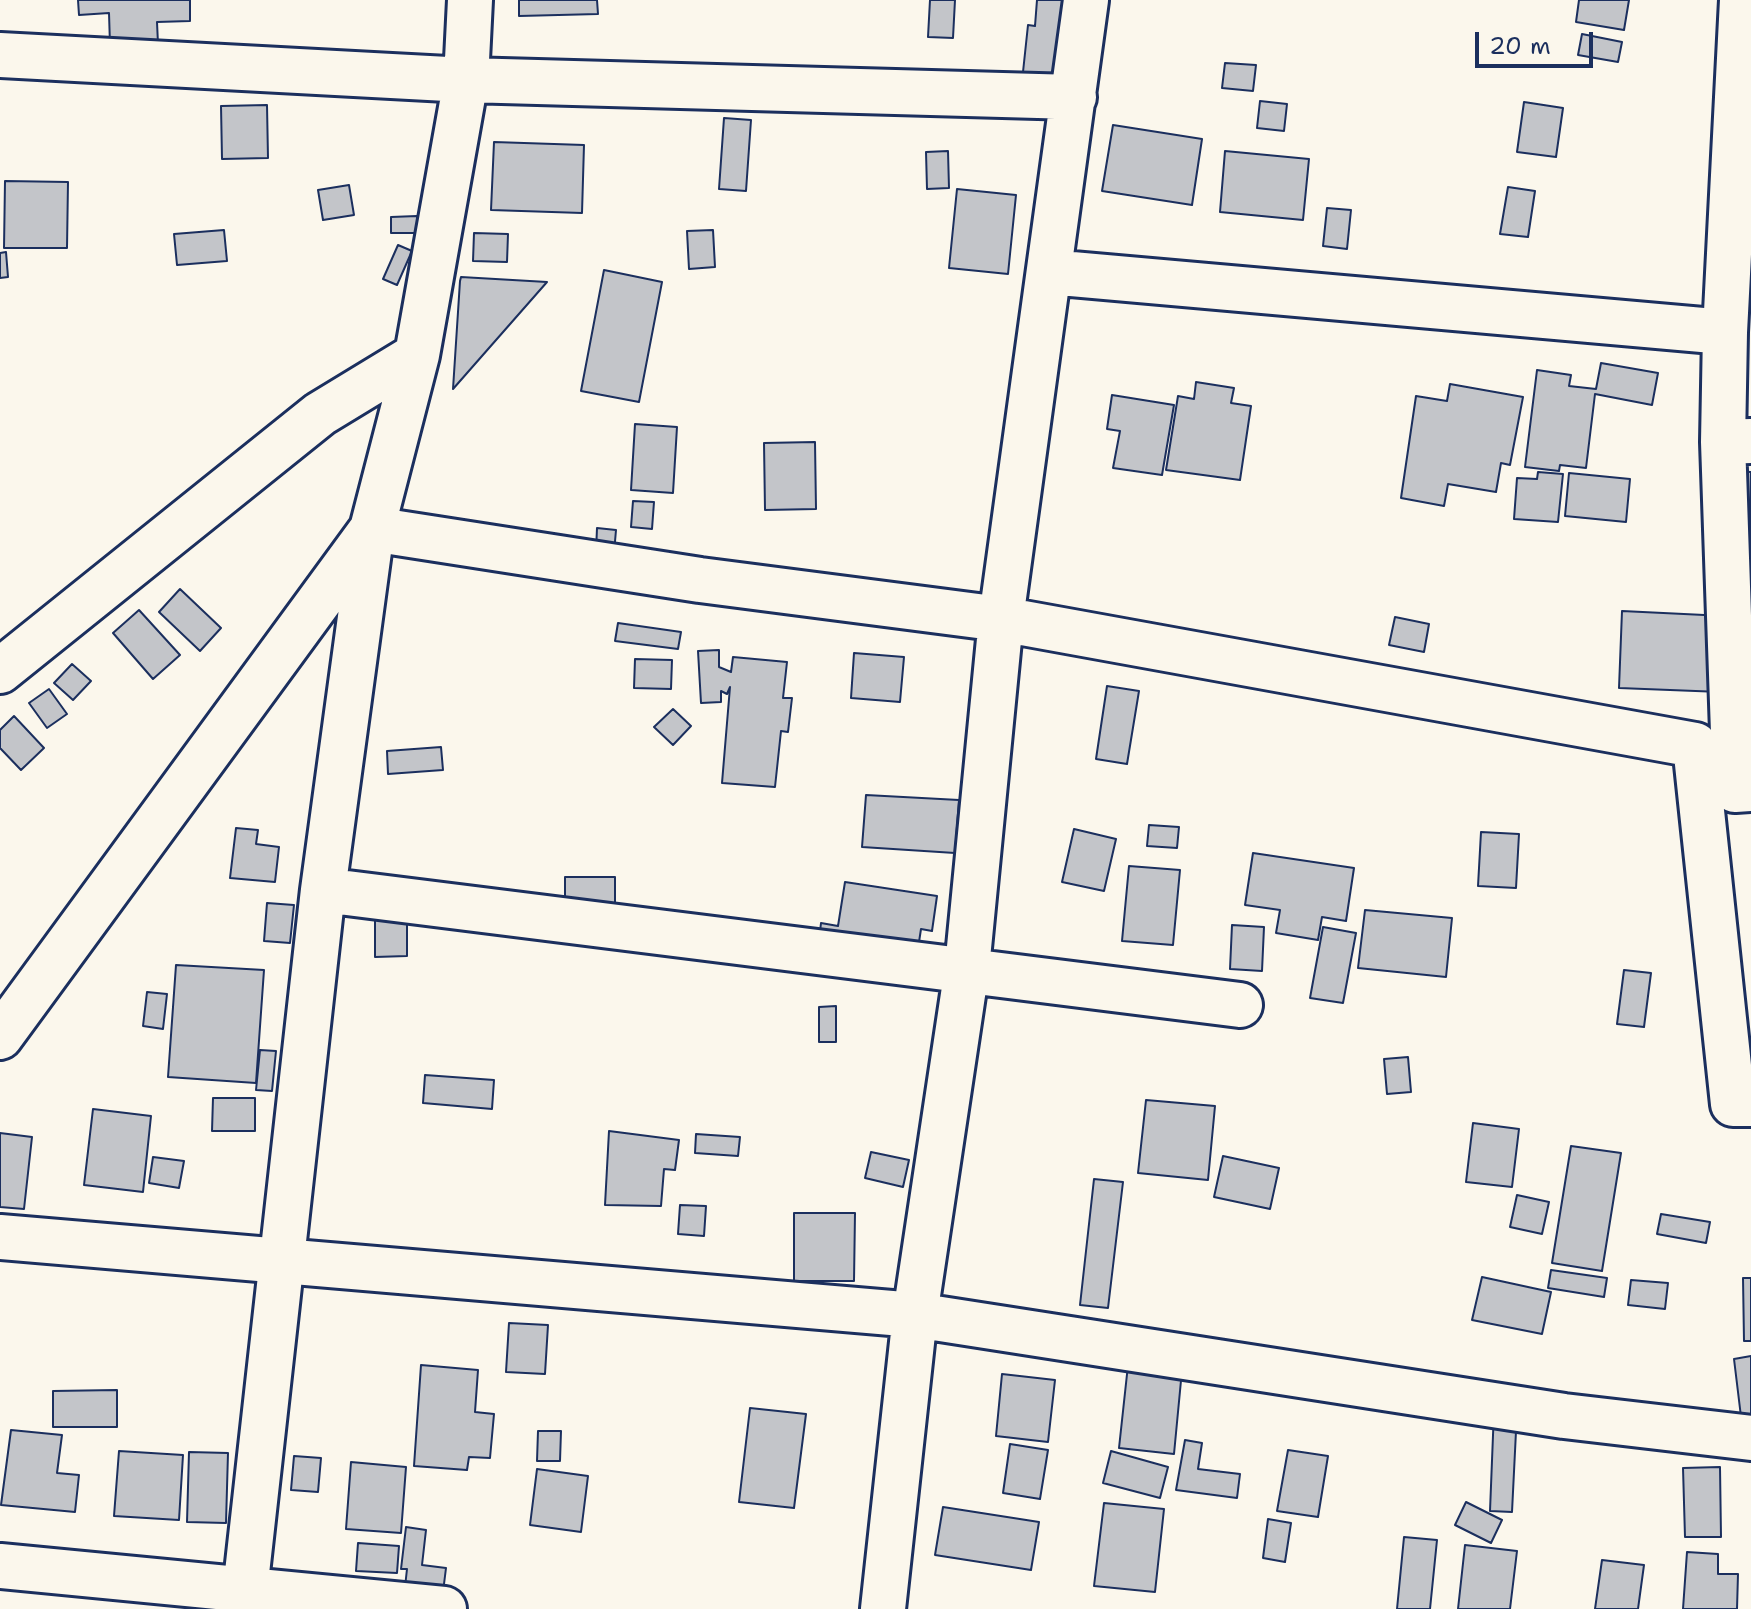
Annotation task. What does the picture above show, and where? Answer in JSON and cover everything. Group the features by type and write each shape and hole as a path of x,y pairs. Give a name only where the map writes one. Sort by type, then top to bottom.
{"street":[{"path":"244,1599 323,890 372,529 417,355 466,80 470,0"},
{"path":"883,1609 915,1315 967,968 1001,619 1086,0"},
{"path":"1742,0 1725,332 1737,441 1743,789"},
{"path":"0,55 466,80 1074,97"},
{"path":"1049,272 1725,332"},
{"path":"0,671 320,414 417,355"},
{"path":"372,529 700,580 1001,619 1695,745 1743,789"},
{"path":"0,1037 372,529"},
{"path":"1695,745 1733,1104 1751,1104"},
{"path":"323,890 967,968 1240,1005"},
{"path":"0,1237 915,1315 1549,1414 1751,1438"},
{"path":"0,1566 244,1599 444,1609"}],"building":[{"path":"78,0 190,0 190,21 157,22 158,44 110,45 109,13 79,15"},
{"path":"519,0 597,0 598,14 519,16"},
{"path":"930,0 955,0 953,38 928,37"},
{"path":"1037,0 1075,0 1067,77 1023,72 1028,25 1035,26"},
{"path":"1579,0 1629,0 1624,30 1576,22"},
{"path":"1582,34 1622,42 1618,62 1578,55"},
{"path":"1225,63 1256,65 1253,91 1222,88"},
{"path":"1260,101 1287,104 1284,131 1257,128"},
{"path":"1524,102 1563,108 1556,157 1517,152"},
{"path":"267,105 268,158 222,159 221,106"},
{"path":"724,118 751,120 746,191 719,189"},
{"path":"1113,125 1202,139 1192,205 1102,191"},
{"path":"494,142 584,145 582,213 491,210"},
{"path":"948,151 949,188 927,189 926,152"},
{"path":"1225,151 1309,159 1303,220 1220,212"},
{"path":"5,181 68,182 67,248 4,248"},
{"path":"349,185 354,215 323,220 318,190"},
{"path":"1508,187 1535,191 1528,237 1500,234"},
{"path":"957,189 1016,195 1008,274 949,268"},
{"path":"1327,208 1351,210 1347,249 1323,246"},
{"path":"417,216 417,233 391,233 391,217"},
{"path":"224,230 227,261 177,265 174,234"},
{"path":"713,230 715,267 689,269 687,231"},
{"path":"474,233 508,234 507,262 473,261"},
{"path":"398,245 412,251 397,285 383,279"},
{"path":"6,252 8,277 0,278 0,253"},
{"path":"604,270 662,282 639,402 581,391"},
{"path":"461,277 547,282 453,389 460,281"},
{"path":"1601,363 1658,373 1652,405 1595,394 1586,468 1560,465 1559,471 1525,467 1537,370 1571,375 1569,386 1596,389"},
{"path":"1196,382 1234,388 1231,403 1251,406 1240,480 1166,470 1178,396 1194,399"},
{"path":"1450,384 1523,397 1510,465 1501,463 1496,492 1448,484 1444,506 1401,498 1416,396 1447,401"},
{"path":"1112,395 1174,405 1162,475 1113,468 1120,431 1107,429"},
{"path":"635,424 677,427 673,493 631,490"},
{"path":"815,442 816,509 765,510 764,443"},
{"path":"1733,471 1751,472 1751,535 1731,534"},
{"path":"1538,472 1563,474 1558,522 1514,519 1517,478 1537,479"},
{"path":"1569,473 1630,479 1626,522 1565,516"},
{"path":"633,501 654,502 652,529 631,527"},
{"path":"597,528 616,530 614,553 596,552"},
{"path":"180,589 221,628 200,651 159,612"},
{"path":"139,610 180,655 153,679 113,633"},
{"path":"1622,611 1725,616 1721,692 1619,688"},
{"path":"1395,617 1429,624 1424,652 1389,645"},
{"path":"618,623 681,632 678,649 615,641"},
{"path":"719,650 719,667 731,672 733,657 787,662 783,698 792,698 788,732 781,731 775,787 722,783 730,687 727,694 721,691 721,702 701,703 698,651"},
{"path":"854,653 904,657 900,702 851,698"},
{"path":"635,659 672,660 671,689 634,688"},
{"path":"72,664 91,681 73,700 54,683"},
{"path":"1107,686 1139,691 1127,764 1096,759"},
{"path":"49,689 67,714 47,728 29,703"},
{"path":"673,709 691,726 673,745 654,727"},
{"path":"14,716 44,748 21,770 0,748 0,730"},
{"path":"441,747 443,770 388,774 387,751"},
{"path":"866,795 959,800 955,853 862,847"},
{"path":"1149,825 1179,827 1177,848 1147,846"},
{"path":"236,828 258,830 256,844 279,847 275,882 230,878"},
{"path":"1074,829 1116,839 1104,891 1062,882"},
{"path":"1481,832 1519,834 1516,888 1478,886"},
{"path":"1253,853 1354,868 1346,921 1322,917 1318,940 1276,933 1280,910 1245,905"},
{"path":"1129,866 1180,870 1173,945 1122,941"},
{"path":"565,877 615,877 615,911 565,911"},
{"path":"845,882 937,896 932,931 921,929 917,955 819,940 821,923 838,926"},
{"path":"267,903 294,905 290,943 264,941"},
{"path":"1365,910 1452,918 1446,977 1358,968"},
{"path":"407,917 407,956 375,957 375,918"},
{"path":"1232,925 1264,927 1262,971 1230,969"},
{"path":"1323,927 1356,933 1343,1003 1310,998"},
{"path":"176,965 264,970 256,1083 168,1077"},
{"path":"1624,970 1651,973 1644,1027 1617,1024"},
{"path":"147,992 167,994 163,1029 143,1026"},
{"path":"836,1006 836,1042 819,1042 819,1007"},
{"path":"260,1050 276,1051 272,1091 256,1090"},
{"path":"1408,1057 1411,1092 1387,1094 1384,1059"},
{"path":"425,1075 494,1080 492,1109 423,1103"},
{"path":"213,1098 255,1098 255,1131 212,1131"},
{"path":"1146,1100 1215,1106 1208,1180 1138,1173"},
{"path":"93,1109 151,1116 143,1192 84,1185"},
{"path":"1473,1123 1519,1129 1512,1187 1466,1182"},
{"path":"609,1131 679,1140 675,1170 664,1169 661,1206 605,1205"},
{"path":"0,1133 32,1137 24,1209 0,1207"},
{"path":"696,1134 740,1137 738,1156 695,1153"},
{"path":"1571,1146 1621,1153 1602,1271 1552,1263"},
{"path":"871,1152 909,1160 903,1187 865,1178"},
{"path":"1223,1156 1279,1168 1270,1209 1214,1197"},
{"path":"153,1157 184,1161 179,1188 149,1183"},
{"path":"1094,1179 1123,1182 1108,1308 1080,1305"},
{"path":"1517,1195 1549,1202 1542,1234 1510,1227"},
{"path":"680,1205 706,1206 704,1236 678,1234"},
{"path":"794,1213 855,1213 854,1281 794,1281"},
{"path":"1661,1214 1710,1222 1706,1243 1657,1234"},
{"path":"1551,1270 1607,1278 1604,1297 1548,1288"},
{"path":"1482,1277 1551,1292 1542,1334 1472,1320"},
{"path":"1743,1278 1751,1278 1751,1341 1744,1341"},
{"path":"1631,1280 1668,1283 1665,1309 1628,1305"},
{"path":"509,1323 548,1325 545,1374 506,1372"},
{"path":"1751,1356 1751,1424 1742,1425 1734,1359"},
{"path":"421,1365 478,1370 475,1412 494,1414 490,1458 469,1457 467,1470 414,1466"},
{"path":"1128,1365 1182,1370 1174,1454 1119,1448"},
{"path":"1002,1374 1055,1380 1048,1442 996,1436"},
{"path":"117,1390 117,1427 53,1427 53,1391"},
{"path":"750,1408 806,1414 794,1508 739,1502"},
{"path":"1494,1410 1517,1411 1512,1512 1490,1511"},
{"path":"11,1430 62,1435 57,1473 79,1475 75,1512 1,1505"},
{"path":"538,1431 561,1431 560,1461 537,1461"},
{"path":"1185,1440 1202,1443 1198,1469 1240,1474 1237,1498 1176,1490"},
{"path":"1010,1444 1048,1450 1040,1499 1003,1493"},
{"path":"1288,1450 1328,1456 1318,1517 1277,1511"},
{"path":"119,1451 183,1455 179,1520 114,1516"},
{"path":"1111,1451 1168,1467 1160,1498 1103,1483"},
{"path":"189,1452 228,1453 226,1523 187,1522"},
{"path":"294,1456 321,1458 318,1492 291,1490"},
{"path":"351,1462 406,1467 401,1533 346,1529"},
{"path":"1720,1467 1721,1537 1685,1537 1683,1468"},
{"path":"537,1469 588,1476 581,1532 530,1525"},
{"path":"1466,1502 1502,1520 1491,1543 1455,1525"},
{"path":"1104,1503 1164,1509 1155,1592 1094,1586"},
{"path":"943,1507 1039,1522 1031,1570 935,1555"},
{"path":"1268,1519 1291,1523 1285,1562 1263,1558"},
{"path":"406,1527 426,1530 422,1565 446,1568 442,1600 404,1596 407,1569 401,1569"},
{"path":"1404,1537 1437,1540 1430,1609 1397,1609"},
{"path":"358,1543 399,1546 397,1573 356,1571"},
{"path":"1465,1545 1517,1551 1510,1609 1458,1609"},
{"path":"1687,1552 1718,1554 1718,1574 1738,1574 1737,1609 1683,1609"},
{"path":"1602,1560 1644,1565 1638,1609 1595,1609"}]}
